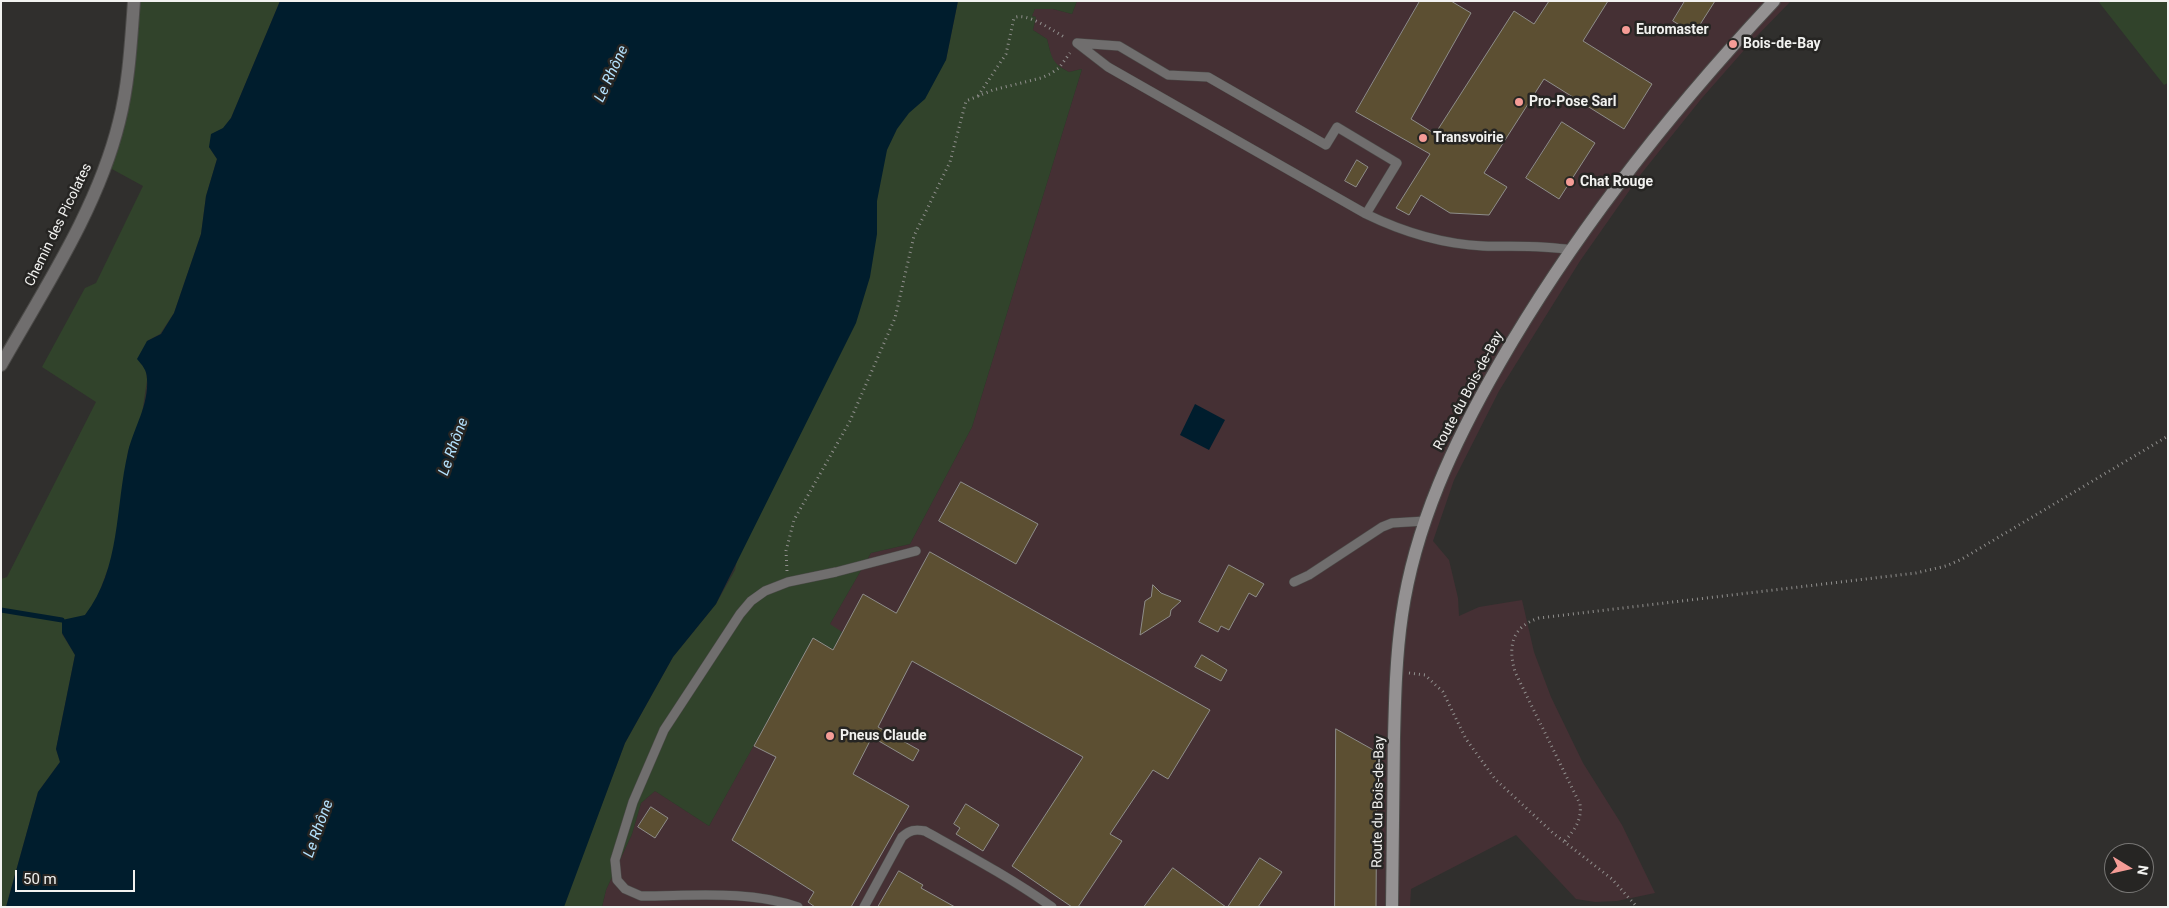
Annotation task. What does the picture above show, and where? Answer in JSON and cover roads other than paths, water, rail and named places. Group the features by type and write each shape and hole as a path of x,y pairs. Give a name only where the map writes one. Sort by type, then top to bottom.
{"main road":[{"name":"Route du Bois-de-Bay","path":"1392,907 1396,671 1402,615 1412,566 1425,521 1449,459 1469,417 1524,322 1571,250 1677,109 1774,1"}],"street":[{"name":"Chemin des Picolates","path":"1,366 65,252 88,206 114,142 124,102 134,1"}],"lane":[{"path":"1366,214 1397,163 1337,127 1326,145 1208,77 1168,75 1119,46 1077,43 1108,67 1366,214 1401,231 1466,245 1548,246 1571,250"},
{"path":"1294,582 1309,575 1382,527 1392,523 1425,521"},
{"path":"798,907 775,899 750,896 641,896 625,889 617,880 615,860 633,802 664,730 740,614 751,601 765,591 788,582 836,572 916,551"},
{"path":"864,907 902,837 909,831 916,829 925,831 986,865 1025,888 1052,907"}],"water":[{"name":"Le Rhône","path":"280,1 958,1 946,60 925,99 909,113 897,129 887,150 877,201 877,234 870,277 856,323 716,604 673,657 625,743 564,907 6,907 38,792 60,762 56,749 75,655 62,633 62,620 85,615 97,597 111,557 128,452 146,398 146,373 137,359 147,341 161,334 174,313 201,234 206,196 217,159 209,147 211,134 223,128 231,118"},
{"path":"1195,404 1225,420 1209,450 1180,435"}],"waterway":[{"path":"1,610 62,620"}],"place":[{"name":"Euromaster","path":"1626,30"},
{"name":"Bois-de-Bay","path":"1733,44"},
{"name":"Pro-Pose Sarl","path":"1519,102"},
{"name":"Transvoirie","path":"1423,138"},
{"name":"Chat Rouge","path":"1570,182"},
{"name":"Pneus Claude","path":"830,736"}]}
